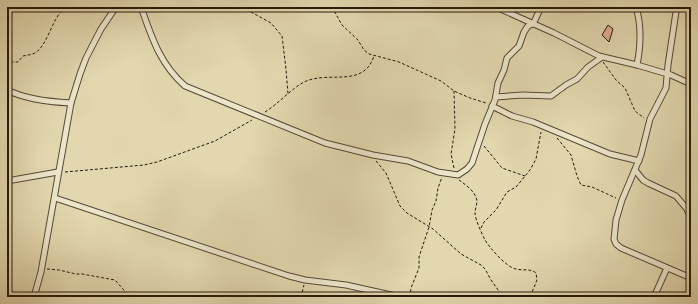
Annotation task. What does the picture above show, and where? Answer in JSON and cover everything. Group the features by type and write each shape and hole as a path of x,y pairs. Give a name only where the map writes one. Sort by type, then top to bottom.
{"street":[{"path":"34,297 42,269 71,103 86,58 101,29 116,7"},
{"path":"141,7 160,55 169,69 190,89 319,141 390,159 408,161 430,170 454,175 461,174 471,165 496,97 498,83 504,70 507,58 519,46 527,27 533,24 541,7"},
{"path":"496,7 601,58 637,65 667,74 691,84"},
{"path":"636,7 640,20 641,45 637,65"},
{"path":"675,7 676,12 666,88 653,111 649,122 646,141 622,200 615,226 614,239 622,248 691,278"},
{"path":"496,97 523,95 551,96 577,79 585,70 601,58"},
{"path":"7,90 13,93 49,101 71,103"},
{"path":"492,106 512,116 543,126 610,154 639,161"},
{"path":"635,170 643,180 676,196 688,209 691,219"},
{"path":"7,181 58,172"},
{"path":"55,198 230,257 305,280 346,285 400,297"},
{"path":"654,297 668,268"}],"path":[{"path":"7,66 12,62 18,62 23,56 31,55 40,49 55,18 64,7"},
{"path":"242,7 271,24 282,36 288,95"},
{"path":"332,7 340,22 358,40 364,50 374,56 399,62 437,79 454,91 492,106"},
{"path":"58,172 134,166 157,162 215,141 270,110 303,83 312,79 357,76 370,65 374,56"},
{"path":"601,58 616,80 625,88 635,111 649,122"},
{"path":"454,91 455,129 452,154 454,175 473,191 476,196 476,215 486,241 510,267 533,271 536,273 537,280 530,297"},
{"path":"481,229 484,222 496,210 507,192 516,187 526,176 536,159 543,126"},
{"path":"556,137 571,155 581,185 592,187 622,200"},
{"path":"480,140 487,151 502,168 526,176"},
{"path":"368,154 384,169 400,206 429,227 461,254 481,265 503,297"},
{"path":"410,297 419,268 419,257 429,227 438,188 444,173"},
{"path":"42,269 59,270 115,280 130,297"},
{"path":"300,297 305,280"}],"building":[{"path":"608,25 613,29 609,42 602,35"}]}
